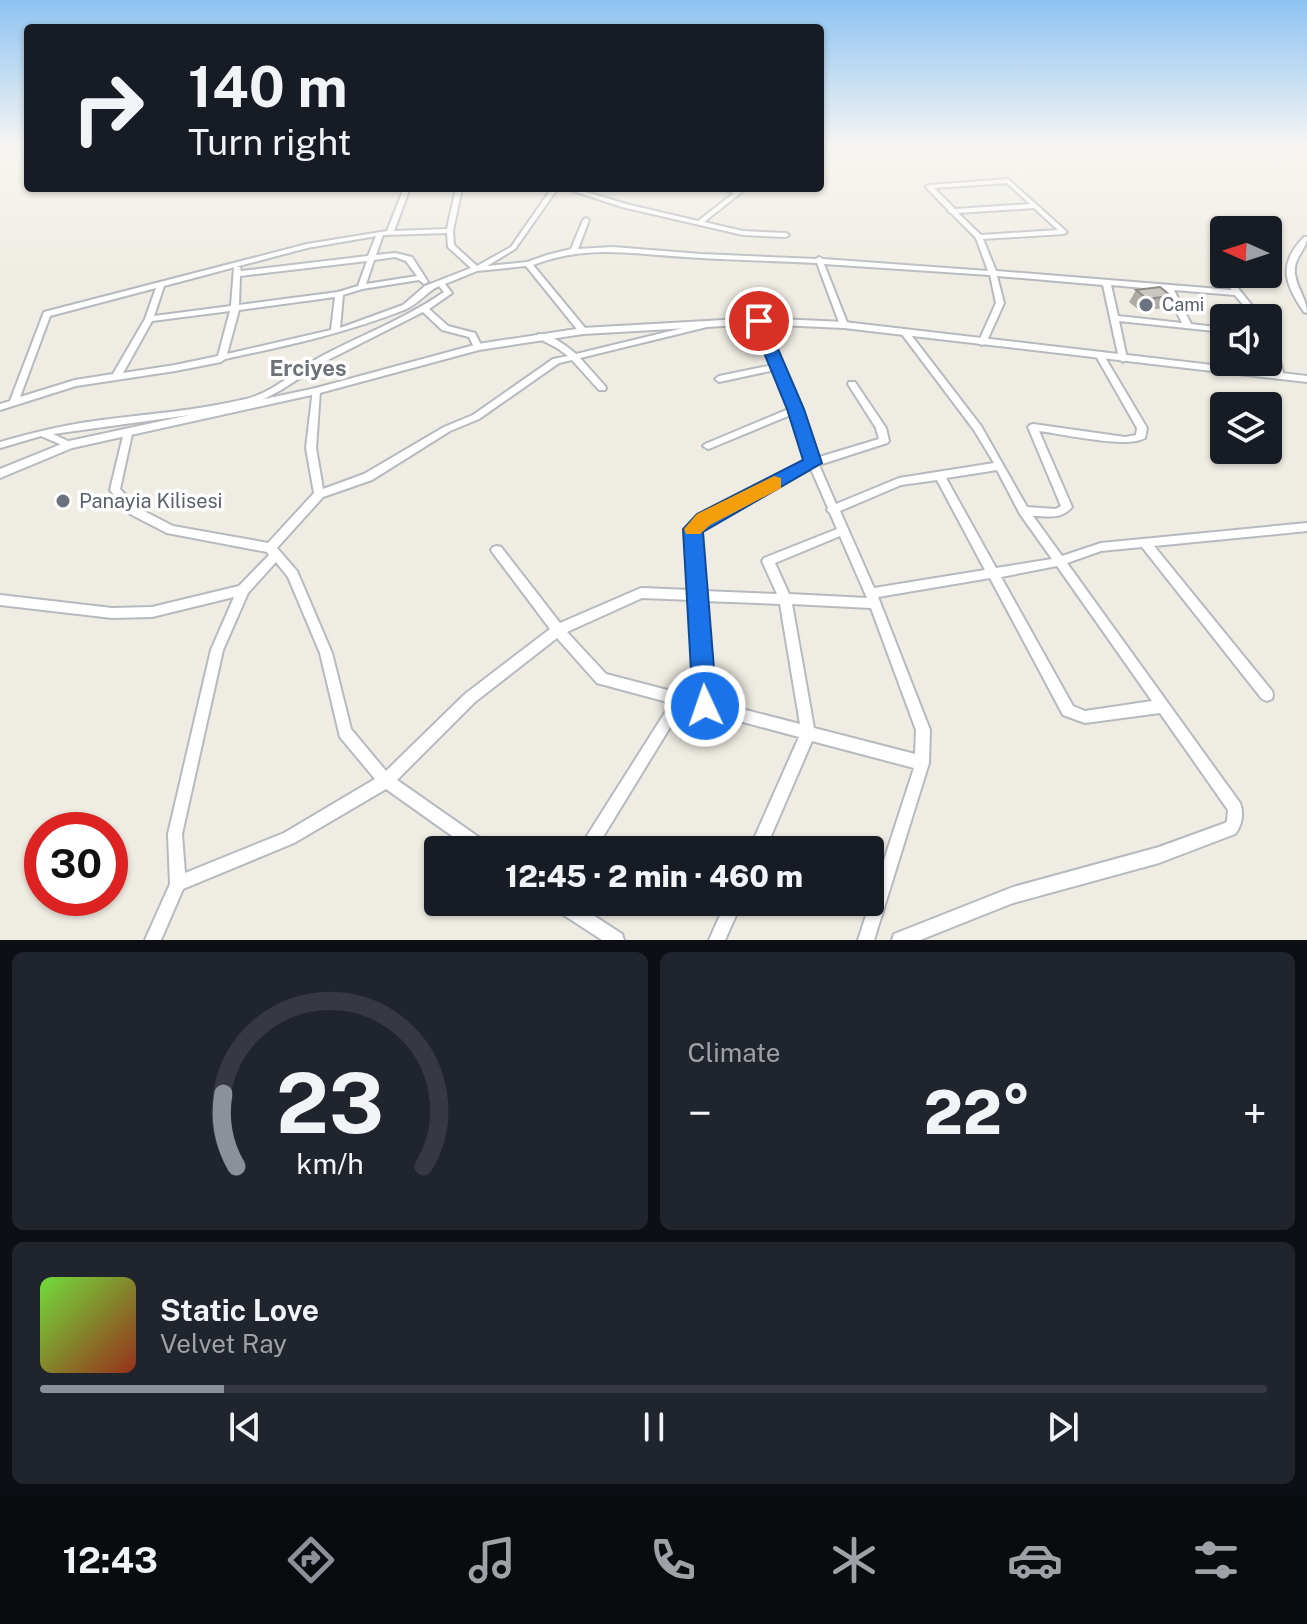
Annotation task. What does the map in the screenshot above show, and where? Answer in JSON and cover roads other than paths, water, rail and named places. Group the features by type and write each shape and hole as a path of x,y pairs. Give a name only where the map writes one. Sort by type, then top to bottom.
{"street":[{"path":"390,232 405,192"},
{"path":"458,192 450,246 476,269 528,264 574,249 819,259 1238,293"},
{"path":"0,407 75,383 221,359 335,332 406,307 428,288 476,269 513,248 552,192"},
{"path":"580,192 624,206 743,233 786,235"},
{"path":"700,222 739,192"},
{"path":"933,192 979,237 993,274 1000,303 982,343"},
{"path":"979,237 1064,232 1019,192"},
{"path":"951,211 1034,206"},
{"path":"574,249 586,220"},
{"path":"14,402 47,314 237,263 380,233 450,231"},
{"path":"361,287 380,233"},
{"path":"1306,309 1288,269 1293,254 1307,239"},
{"path":"237,274 372,256 407,258 428,288"},
{"path":"819,259 844,325"},
{"path":"221,359 235,308 237,263"},
{"path":"528,264 583,331"},
{"path":"149,319 339,294 361,287 421,278"},
{"path":"0,474 69,445 250,403 320,361 425,310 448,293 441,283"},
{"path":"1107,284 1123,359"},
{"path":"117,376 149,319 160,286"},
{"path":"1169,288 1187,325"},
{"path":"1234,288 1247,304"},
{"path":"335,332 339,294"},
{"path":"425,310 445,328 472,335 478,347"},
{"path":"1114,318 1210,328"},
{"path":"759,321 796,409 813,463 873,598 923,730 922,763 866,940"},
{"path":"0,445 96,421 139,420 316,391 478,347 583,331 759,321 844,325 1210,369"},
{"path":"153,940 178,884 175,834 217,650 243,590 319,494 368,477 447,429 476,417 556,361 710,324"},
{"path":"900,940 1013,895 1159,855 1230,829 1236,817 1231,799 1024,511 978,428 905,333"},
{"path":"541,336 565,345 602,388"},
{"path":"1024,511 1058,513 1067,507 1033,427 1125,440 1142,435 1142,428 1100,356"},
{"path":"719,379 776,367"},
{"path":"1280,376 1307,379"},
{"path":"705,706 699,594 692,536 697,524 813,463 884,441 881,428 852,384"},
{"path":"316,391 311,448 319,494"},
{"path":"708,446 796,409"},
{"path":"42,433 69,445"},
{"path":"127,434 115,490 134,511 171,530 273,552 293,574 326,653 345,732 386,781 465,836"},
{"path":"832,510 899,482 1000,466"},
{"path":"940,476 1068,711 1085,717 1164,706"},
{"path":"178,884 289,838 386,781 470,698 558,630 641,593 873,598 994,571 1059,561 1101,547 1156,539 1307,527"},
{"path":"763,836 808,733 785,598 768,561 842,531"},
{"path":"1145,543 1267,695"},
{"path":"497,550 558,630 602,679 922,763"},
{"path":"0,600 112,613 152,612 243,590"},
{"path":"595,836 680,700"},
{"path":"580,916 616,940"},
{"path":"717,940 728,916"}],"place":[{"name":"Cami","path":"1146,305"},
{"name":"Panayia Kilisesi","path":"63,501"}],"district":[{"name":"Erciyes","path":"308,368"}]}
